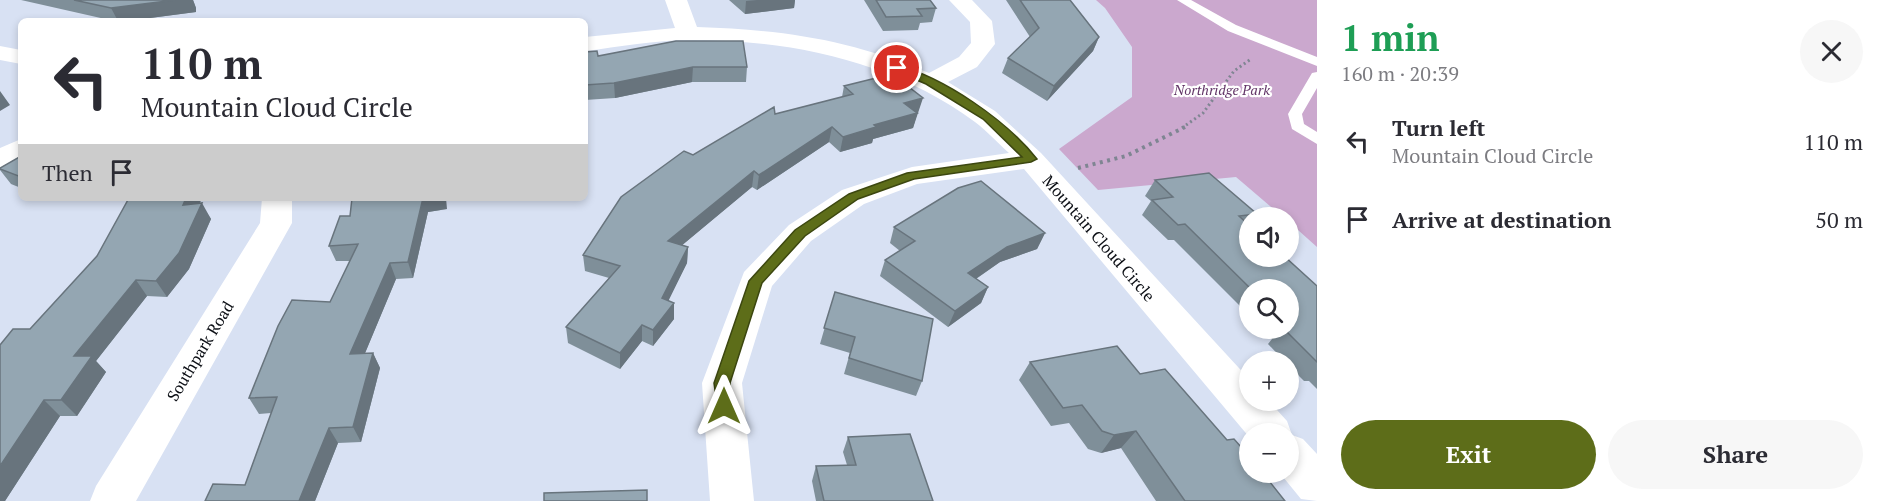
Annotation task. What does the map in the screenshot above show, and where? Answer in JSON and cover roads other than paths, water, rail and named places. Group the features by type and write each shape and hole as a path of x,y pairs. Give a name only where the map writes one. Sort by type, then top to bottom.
{"street":[{"path":"676,0 688,33"},
{"path":"930,81 968,62 983,44 981,21 960,0"},
{"name":"Mountain Cloud Circle","path":"588,44 688,33 763,36 827,46 880,61 930,81 987,117 1036,165 1262,423"},
{"path":"0,53 18,56"},
{"path":"0,159 18,149"},
{"path":"732,501 722,383 756,281 800,233 853,196 912,176 1036,165"},
{"name":"Southpark Road","path":"112,501 276,223 277,201"},
{"path":"1299,464 1317,484"}],"lane":[{"path":"1183,0 1232,28 1317,62"},
{"path":"1317,76 1295,114 1297,126 1317,139"}],"park label":[{"name":"Northridge Park","path":"1222,89"}]}
